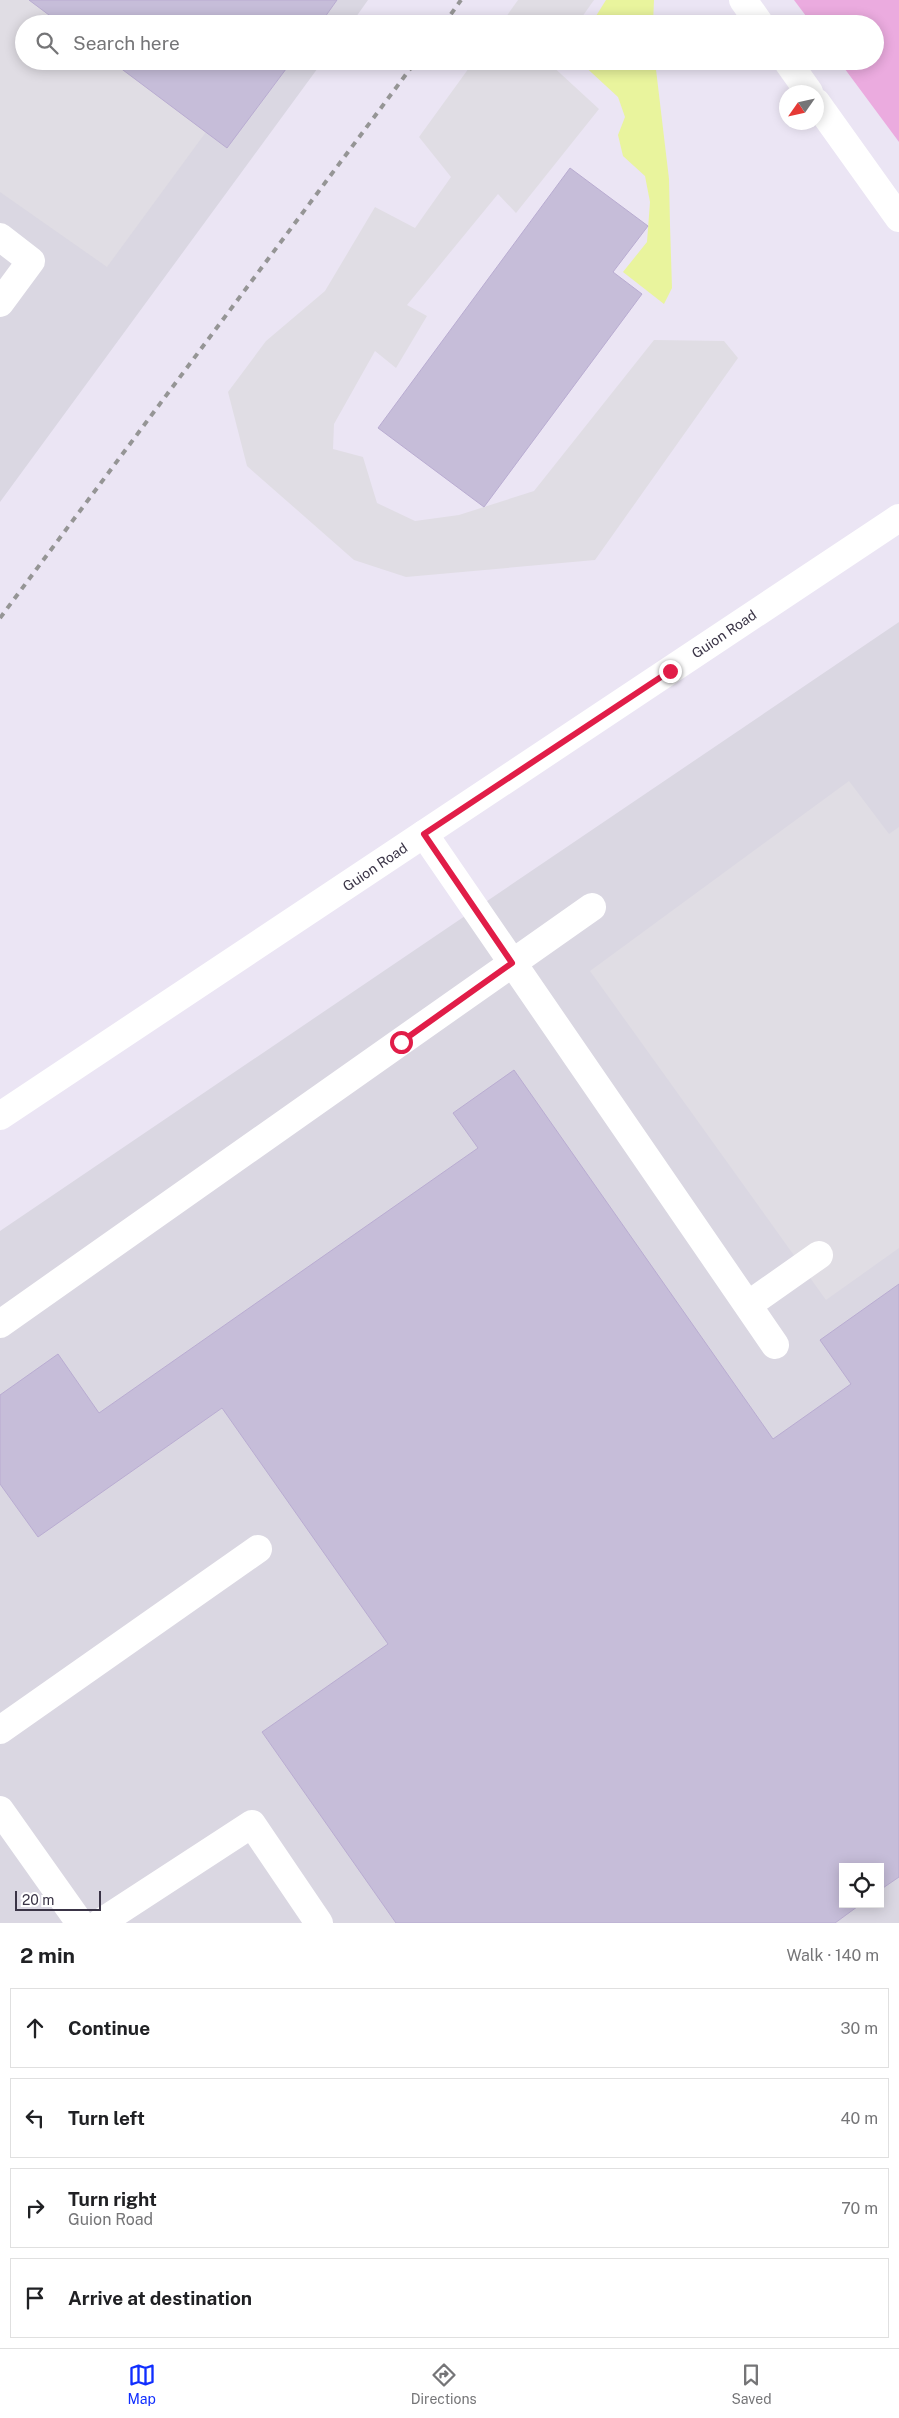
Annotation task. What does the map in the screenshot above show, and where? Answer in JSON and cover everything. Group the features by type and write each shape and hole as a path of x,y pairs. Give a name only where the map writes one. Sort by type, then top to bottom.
{"street":[{"path":"743,0 754,15"},
{"path":"793,70 804,85"},
{"path":"824,113 899,218"},
{"path":"0,238 31,261 0,303"},
{"name":"Guion Road","path":"0,1116 899,518"},
{"path":"424,834 775,1345"},
{"path":"0,1324 592,907"},
{"path":"748,1305 820,1255"},
{"path":"0,1730 258,1549"},
{"path":"0,1810 80,1923"},
{"path":"100,1923 252,1824 319,1923"}],"shaded area":[{"path":"0,0 368,0 357,15 15,15 15,70 316,70 0,502"},
{"path":"0,0 29,0 49,15 15,15 15,70 123,70 206,132 107,267 0,192"},
{"path":"518,0 594,0 583,15 507,15"},
{"path":"606,0 654,0 653,15 597,15"},
{"path":"794,0 899,0 899,142 846,70 884,70 884,15 805,15"},
{"path":"467,70 557,70 599,109 516,213 498,194 407,305 427,316 396,368 375,351 334,424 333,449 363,457 377,503 415,521 459,515 534,491 654,340 724,341 738,358 595,560 406,577 354,560 247,466 228,392 266,341 325,291 375,207 415,228 451,177 419,137"},
{"path":"589,70 656,70 669,179 672,288 664,304 623,272 647,242 650,202 645,176 623,156 618,135 625,117 618,97"},
{"path":"899,622 899,1923 0,1923 0,1231"},
{"path":"849,781 889,834 899,827 899,1248 826,1300 590,971"}],"building":[{"path":"29,0 337,0 326,15 49,15"},
{"path":"123,70 285,70 227,148"},
{"path":"570,168 648,226 613,272 642,294 484,507 378,428"},
{"path":"514,1070 773,1439 851,1384 820,1340 899,1284 899,1877 884,1887 884,1863 839,1863 839,1908 856,1908 835,1923 396,1923 262,1732 388,1644 222,1408 38,1537 0,1484 0,1395 58,1354 99,1413 478,1148 453,1113"}],"railway":[{"path":"450,15 461,0"},
{"path":"0,618 409,70"}],"route":[{"path":"401,1042 512,963 424,834 670,671"}]}
